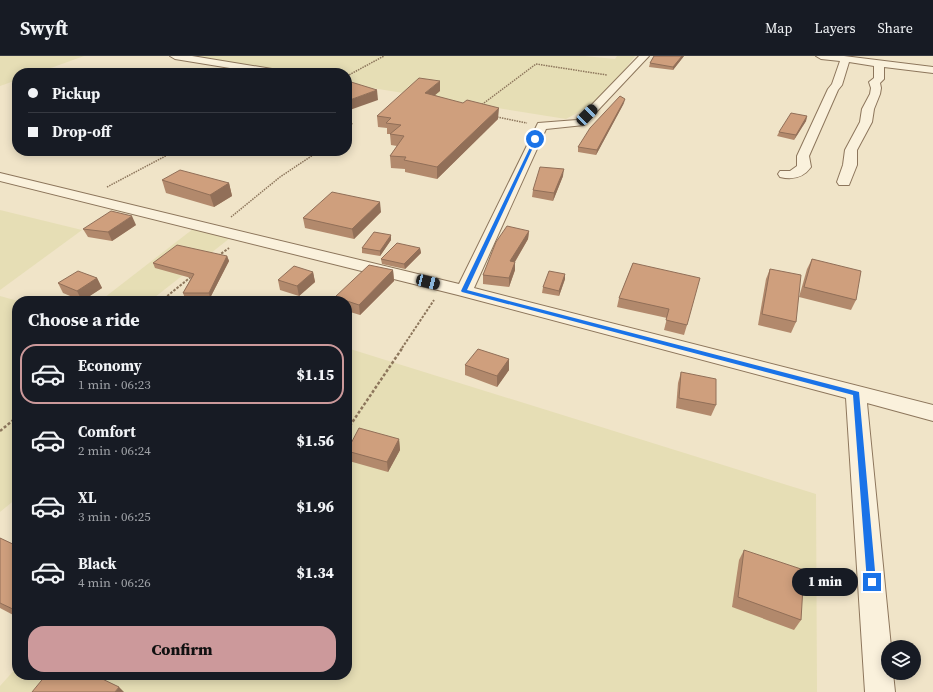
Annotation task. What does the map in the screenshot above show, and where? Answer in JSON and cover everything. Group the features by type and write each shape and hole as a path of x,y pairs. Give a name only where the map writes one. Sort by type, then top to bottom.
{"street":[{"path":"175,56 248,68"},
{"path":"464,291 542,126 580,123 644,56"},
{"path":"822,56 933,70"},
{"path":"785,174 793,175 804,167 803,156 833,89 837,85 845,59"},
{"path":"844,182 850,165 851,150 866,122 868,109 875,94 876,88 874,82 879,79 879,66 877,63"},
{"path":"4,181 87,198 464,291 933,413"},
{"path":"856,394 880,692"}],"path":[{"path":"352,73 384,56"},
{"path":"479,107 536,64 623,77"},
{"path":"495,117 542,126"},
{"path":"87,198 166,156"},
{"path":"214,229 232,217 280,177 312,156"},
{"path":"214,260 243,237"},
{"path":"167,296 196,273"},
{"path":"352,422 443,286"},
{"path":"0,431 12,421"}],"shaded area":[{"path":"0,56 84,56 51,68 12,68 12,82 0,86"},
{"path":"175,56 584,56 615,59 617,56 635,56 603,99 566,119 352,85 352,68 248,68"},
{"path":"0,210 82,230 0,290"},
{"path":"193,229 230,238 156,296 106,296"},
{"path":"0,296 12,299 12,502 0,512"},
{"path":"352,350 816,494 817,692 0,692 0,686 12,673 12,680 352,680"}],"building":[{"path":"654,56 682,56 673,67 650,63"},
{"path":"419,78 440,81 425,93 463,103 467,100 499,108 437,167 404,160 406,157 390,156 404,136 390,134 401,125 386,123 391,118 377,116"},
{"path":"352,82 377,90 352,99"},
{"path":"620,96 625,99 597,150 578,147 590,128"},
{"path":"791,113 807,116 796,135 779,132"},
{"path":"540,167 564,169 554,193 533,190"},
{"path":"180,170 229,183 210,195 162,180"},
{"path":"332,192 380,202 352,229 303,218"},
{"path":"111,211 132,216 108,232 83,229"},
{"path":"507,226 529,231 510,261 515,262 509,278 483,275 496,242"},
{"path":"374,232 391,235 380,251 362,248"},
{"path":"397,243 420,248 404,264 381,259"},
{"path":"177,245 227,256 209,293 183,293 194,274 153,263"},
{"path":"812,259 861,271 856,300 804,287"},
{"path":"633,263 700,278 687,325 666,320 669,309 619,298"},
{"path":"369,265 393,270 359,305 352,303 352,296 336,296"},
{"path":"294,266 313,272 297,286 278,280"},
{"path":"770,269 801,275 796,322 762,314"},
{"path":"78,271 97,278 77,291 58,283"},
{"path":"549,271 565,274 559,291 543,287"},
{"path":"478,349 509,359 497,376 465,365"},
{"path":"681,372 716,379 716,405 679,398"},
{"path":"359,428 399,439 387,462 352,452 352,441"},
{"path":"0,538 12,544 12,609 0,603"},
{"path":"744,550 804,570 801,620 738,597"},
{"path":"42,680 104,680 119,687 115,692 32,692"}],"route":[{"path":"535,139 464,291 856,394 872,582"}]}
